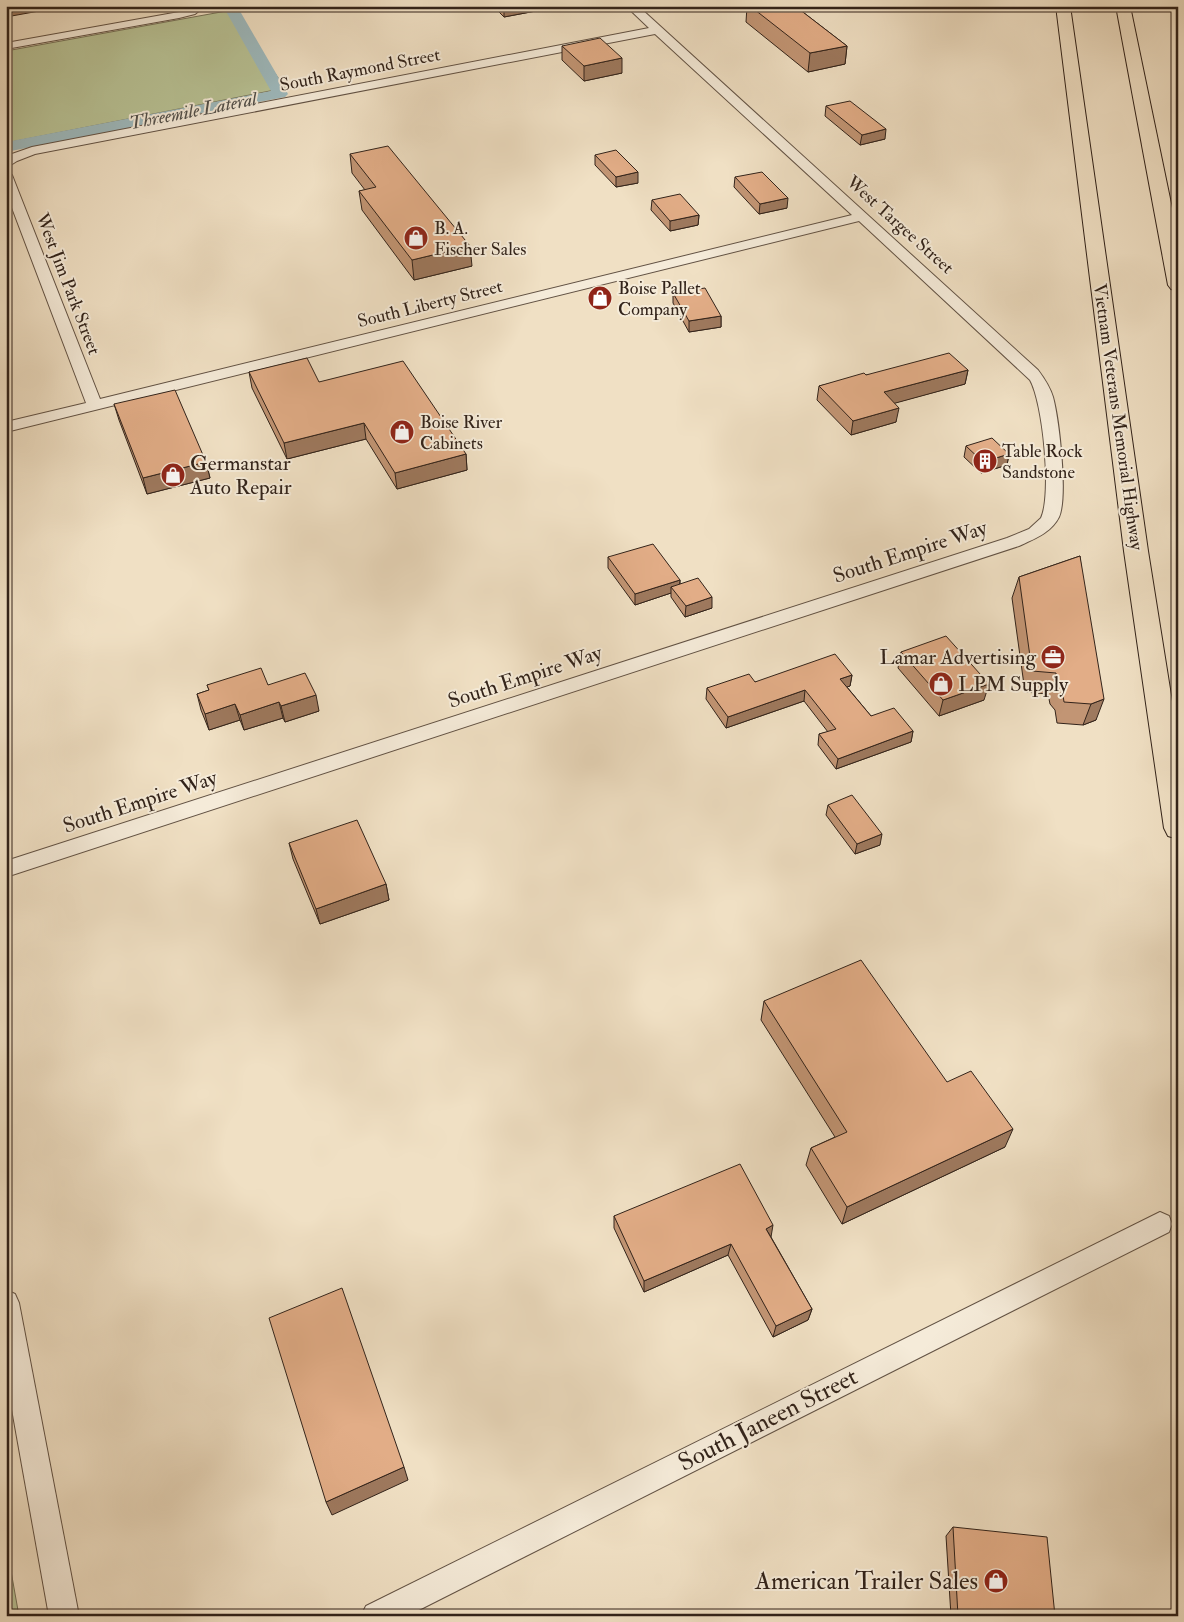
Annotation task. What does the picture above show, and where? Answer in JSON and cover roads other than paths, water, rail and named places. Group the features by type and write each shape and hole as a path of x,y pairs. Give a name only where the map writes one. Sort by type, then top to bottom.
{"highway":[{"name":"Vietnam Veterans Memorial Highway","path":"1063,6 1136,550 1178,828"},
{"path":"1122,6 1178,285"}],"street":[{"name":"West Targee Street","path":"631,6 1006,346 1033,373 1042,386 1047,402 1055,490 1051,517"},
{"path":"6,46 179,15 200,7"},
{"name":"South Raymond Street","path":"10,161 32,151 656,30"},
{"name":"West Jim Park Street","path":"6,175 95,406"},
{"name":"South Liberty Street","path":"6,428 862,216"},
{"name":"South Empire Way","path":"6,869 1013,542 1039,530 1051,517"},
{"name":"South Janeen Street","path":"376,1616 1160,1224"},
{"path":"6,1303 64,1616"}],"waterway":[{"name":"Threemile Lateral","path":"6,147 280,94 230,6"}],"place":[{"name":"B. A. Fischer Sales","path":"416,238"},
{"name":"Boise Pallet Company","path":"600,298"},
{"name":"Boise River Cabinets","path":"402,432"},
{"name":"Table Rock Sandstone","path":"985,461"},
{"name":"Germanstar Auto Repair","path":"173,475"},
{"name":"Lamar Advertising","path":"1053,657"},
{"name":"LPM Supply","path":"941,684"},
{"name":"American Trailer Sales","path":"996,1581"}]}
